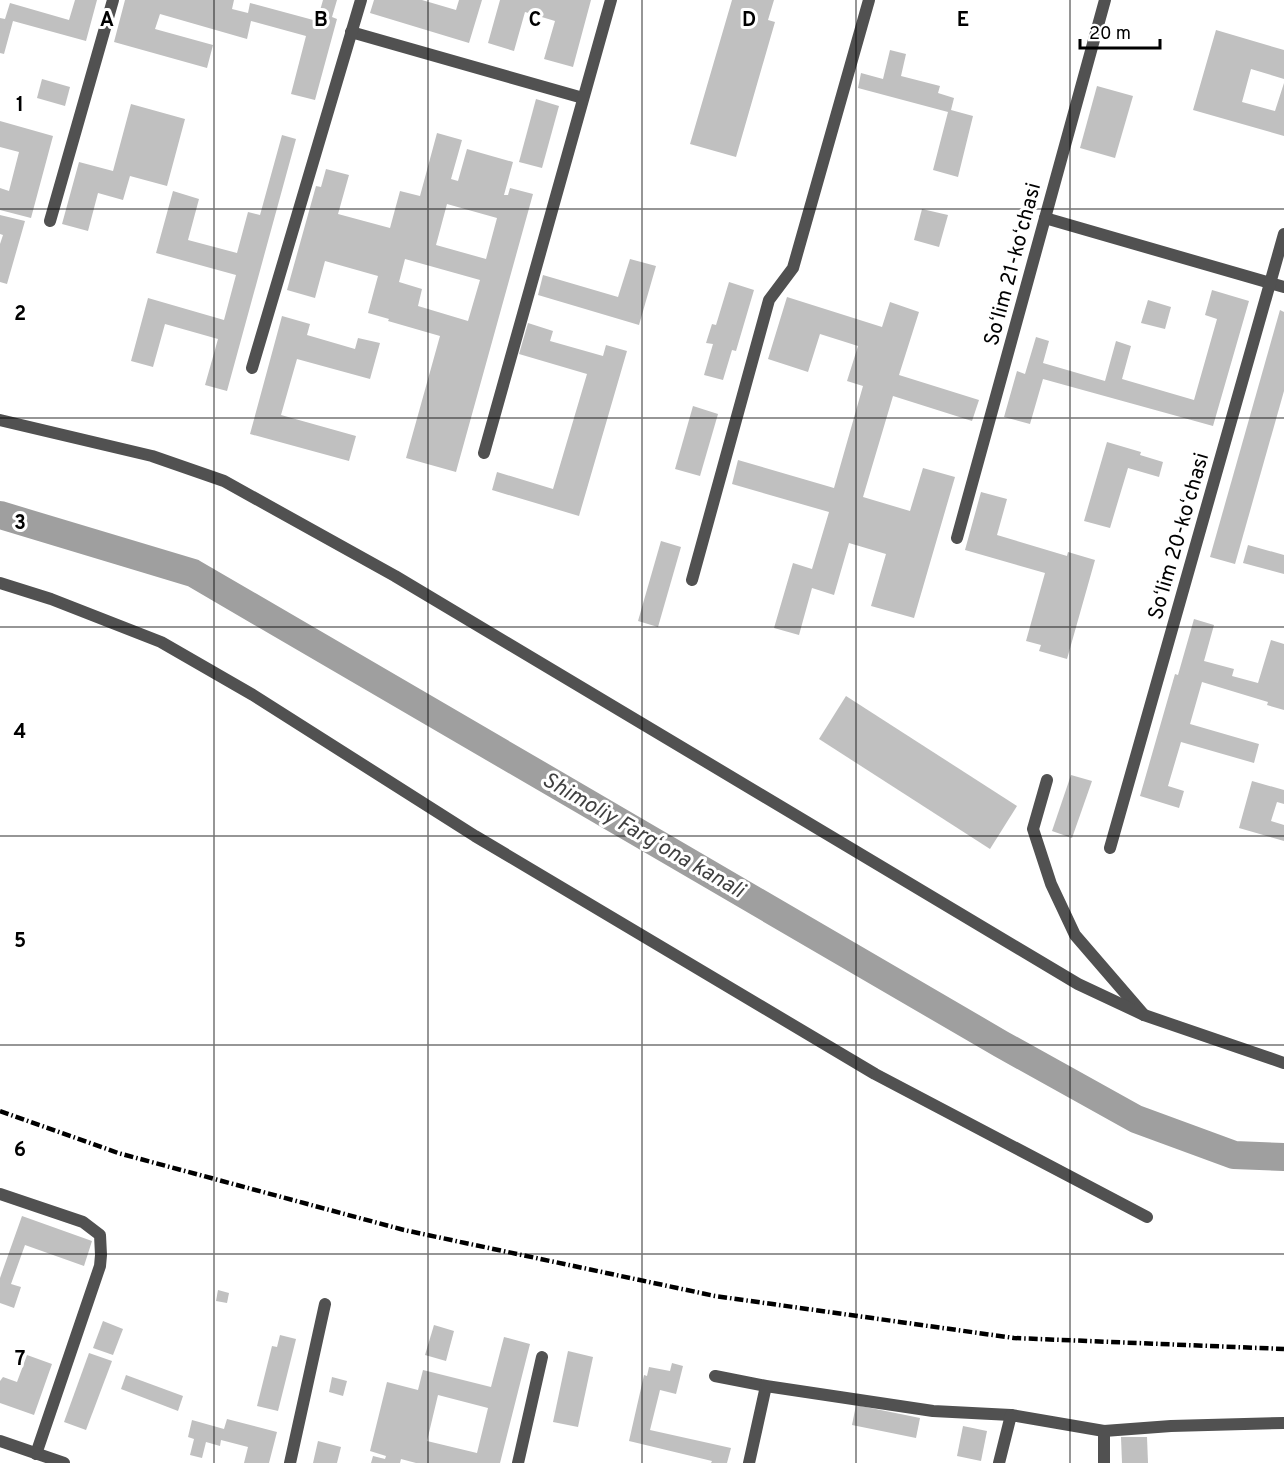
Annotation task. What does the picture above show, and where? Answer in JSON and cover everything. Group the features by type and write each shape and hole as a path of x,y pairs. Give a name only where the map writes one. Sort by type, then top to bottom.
{"street":[{"path":"50,221 113,0"},
{"path":"252,368 361,0"},
{"path":"484,453 611,0"},
{"path":"692,580 769,300 793,268 869,0"},
{"name":"Soʻlim 21-koʻchasi","path":"957,538 1106,0"},
{"path":"351,32 583,98"},
{"path":"1045,218 1284,287"},
{"name":"Soʻlim 20-koʻchasi","path":"1110,848 1284,234"},
{"path":"0,420 152,456 224,481 405,582 1077,984 1144,1015 1284,1063"},
{"path":"0,583 51,599 161,642 253,695 475,836 875,1074 1147,1217"},
{"path":"1047,780 1033,829 1051,885 1075,935 1144,1015"},
{"path":"0,1194 83,1222 100,1234 99,1266 36,1454"},
{"path":"290,1463 325,1304"},
{"path":"518,1463 542,1357"},
{"path":"715,1376 766,1386 933,1410 1011,1414 1104,1431 1171,1426 1284,1423"},
{"path":"748,1463 766,1386"},
{"path":"999,1463 1011,1414"},
{"path":"1104,1431 1104,1463"},
{"path":"0,1441 64,1463"}],"building":[{"path":"75,0 97,0 86,41 13,21 4,54 0,53 0,18 5,19 10,3 69,20"},
{"path":"125,0 234,0 232,9 248,13 250,3 317,21 323,0 337,0 332,17 337,19 315,100 291,94 306,36 251,21 247,39 160,14 155,29 213,45 207,68 114,42"},
{"path":"374,0 422,0 456,10 459,0 482,0 469,43 370,13"},
{"path":"500,0 591,0 573,67 544,59 555,21 525,12 514,51 488,43"},
{"path":"732,0 774,0 768,20 775,22 736,157 690,144"},
{"path":"1216,30 1284,50 1284,79 1251,69 1242,102 1275,111 1284,83 1284,136 1193,110"},
{"path":"890,50 906,54 901,76 940,86 938,93 954,98 951,110 973,116 958,177 933,170 948,112 858,88 861,73 883,79"},
{"path":"42,79 70,87 65,106 37,98"},
{"path":"1097,86 1133,96 1115,158 1080,148"},
{"path":"536,99 559,106 542,168 519,162"},
{"path":"131,104 185,119 167,186 130,176 123,200 98,193 88,231 62,224 79,162 113,171"},
{"path":"0,121 53,136 31,218 0,210 0,188 9,191 19,152 0,147"},
{"path":"437,133 462,140 451,179 458,181 467,149 513,162 504,195 508,195 510,188 533,194 456,472 406,458 440,336 368,313 378,276 325,261 315,298 287,290 316,186 321,187 326,169 349,175 338,214 390,228 400,191 420,196","holes":["447,204 497,218 486,259 436,245","405,259 480,280 468,321 418,306 422,289 399,282"]},
{"path":"282,135 296,139 227,391 205,385 218,339 165,324 153,367 131,361 148,298 224,320 236,275 156,253 173,191 199,199 188,240 237,253 248,212 260,215"},
{"path":"922,209 948,215 939,247 914,240"},
{"path":"0,215 25,221 7,284 0,282 0,244 3,235 0,234"},
{"path":"630,259 656,266 639,325 538,295 543,275 618,297"},
{"path":"729,282 754,290 736,351 732,350 723,380 704,375 713,344 706,343 712,324 716,325"},
{"path":"1212,290 1249,301 1213,426 1043,379 1030,424 1004,417 1017,371 1025,374 1036,337 1049,341 1043,363 1105,381 1116,341 1131,346 1122,379 1194,400 1217,319 1205,315"},
{"path":"787,297 882,327 890,302 919,312 899,375 979,400 972,421 893,396 863,497 910,511 923,468 955,477 914,618 871,606 886,554 849,543 834,595 812,588 799,635 774,628 793,563 812,569 829,512 732,484 738,460 834,488 863,386 847,381 858,346 820,334 808,372 768,359"},
{"path":"1148,300 1171,307 1165,329 1141,323"},
{"path":"1280,310 1284,312 1284,391 1235,564 1210,557"},
{"path":"282,316 310,324 307,335 355,349 358,338 380,343 370,379 297,359 281,415 356,436 349,461 250,434"},
{"path":"528,323 553,331 550,341 603,356 606,345 627,351 579,516 492,490 497,472 553,489 587,374 519,354"},
{"path":"693,406 718,414 700,476 675,469"},
{"path":"1107,442 1141,452 1140,455 1163,462 1159,477 1128,468 1110,528 1084,521"},
{"path":"981,492 1007,499 997,535 1067,556 1068,552 1095,560 1067,659 1039,651 1041,645 1026,641 1045,573 965,550"},
{"path":"661,541 681,547 658,627 638,621"},
{"path":"1248,545 1284,555 1284,574 1243,563"},
{"path":"1194,619 1214,625 1204,661 1234,669 1232,676 1258,683 1271,640 1284,644 1284,710 1267,705 1268,702 1202,682 1190,724 1259,744 1254,763 1181,742 1168,786 1184,791 1179,808 1140,796 1175,674 1178,675"},
{"path":"846,696 1017,806 990,849 819,739"},
{"path":"1071,775 1092,781 1072,838 1052,831"},
{"path":"1252,781 1284,790 1284,804 1277,802 1271,821 1284,825 1284,841 1239,828"},
{"path":"22,1216 92,1241 84,1266 25,1245 11,1284 21,1287 14,1308 0,1303 0,1278"},
{"path":"218,1290 229,1293 227,1303 216,1301"},
{"path":"103,1321 123,1329 113,1355 93,1348"},
{"path":"434,1325 454,1331 446,1361 425,1355"},
{"path":"280,1335 296,1339 278,1411 257,1406 272,1346 277,1347"},
{"path":"504,1337 530,1344 500,1463 416,1463 401,1459 400,1463 371,1463 373,1456 385,1459 386,1456 370,1451 387,1382 418,1390 423,1370 491,1387","holes":["438,1395 488,1408 477,1453 427,1441"]},
{"path":"568,1351 593,1357 578,1427 553,1422"},
{"path":"89,1353 112,1361 86,1430 64,1422"},
{"path":"27,1355 52,1364 34,1415 0,1403 0,1381 3,1377 17,1382"},
{"path":"672,1363 683,1366 676,1394 660,1390 650,1430 731,1448 727,1463 711,1463 712,1461 629,1441 644,1375 647,1376 649,1367 670,1371"},
{"path":"126,1375 183,1396 178,1411 121,1389"},
{"path":"332,1377 347,1381 343,1396 329,1392"},
{"path":"856,1405 920,1418 916,1438 852,1425"},
{"path":"227,1419 277,1432 269,1463 244,1463 248,1447 221,1440 220,1446 206,1442 202,1458 190,1455 194,1439 188,1437 192,1420 224,1429"},
{"path":"963,1426 987,1431 981,1461 957,1456"},
{"path":"1121,1437 1147,1437 1148,1463 1122,1463"},
{"path":"318,1441 341,1447 337,1463 313,1463"}],"waterway":[{"name":"Shimoliy Fargʻona kanali","path":"0,515 193,573 1001,1044 1136,1119 1234,1155 1284,1157"}],"railway":[{"path":"0,1111 118,1153 404,1230 715,1296 1014,1338 1284,1349"}]}
